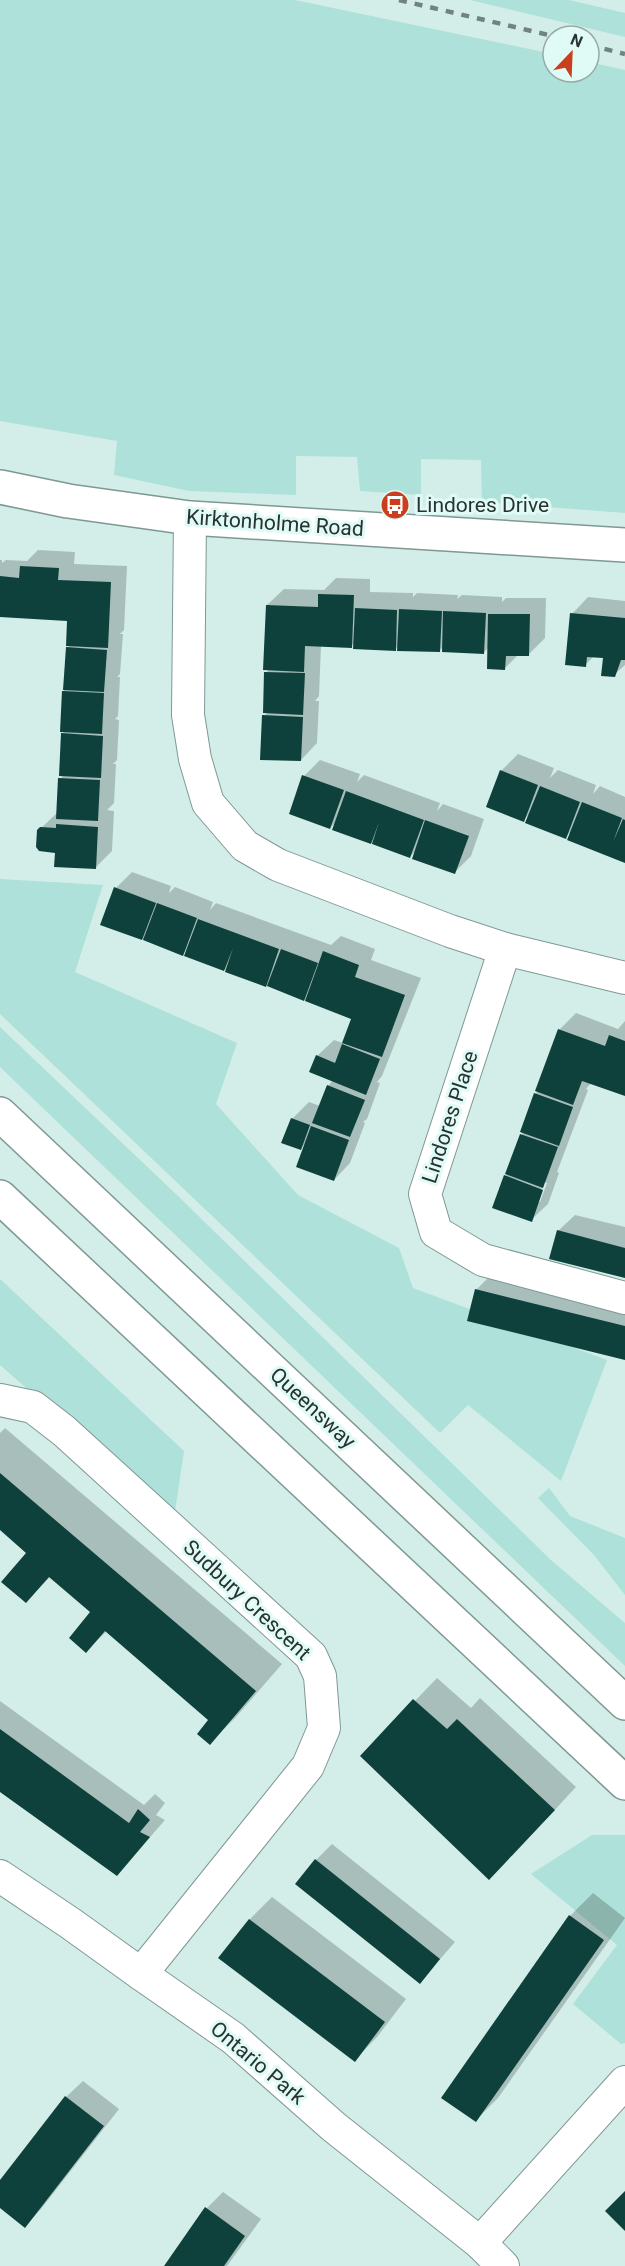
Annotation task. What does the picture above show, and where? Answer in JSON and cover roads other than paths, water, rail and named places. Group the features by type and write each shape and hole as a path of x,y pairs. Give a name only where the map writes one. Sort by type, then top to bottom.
{"main road":[{"name":"Kirktonholme Road","path":"0,487 68,501 190,518 625,545"},
{"name":"Queensway","path":"0,1114 625,1703"},
{"path":"0,1197 625,1783"}],"street":[{"path":"190,518 188,715 195,759 208,803 245,846 278,865 450,931 505,949 625,978"},
{"name":"Lindores Place","path":"505,949 426,1194 436,1232 483,1260 625,1298"},
{"name":"Sudbury Crescent","path":"0,1400 33,1407 64,1431 311,1656 320,1676 324,1728 308,1766 141,1974"},
{"name":"Ontario Park","path":"0,1876 233,2038 334,2127 480,2243 503,2266"},
{"path":"480,2243 625,2082"}],"railway":[{"path":"399,0 541,33"},
{"path":"601,48 625,54"}],"place":[{"name":"Lindores Drive","path":"395,505"}]}
